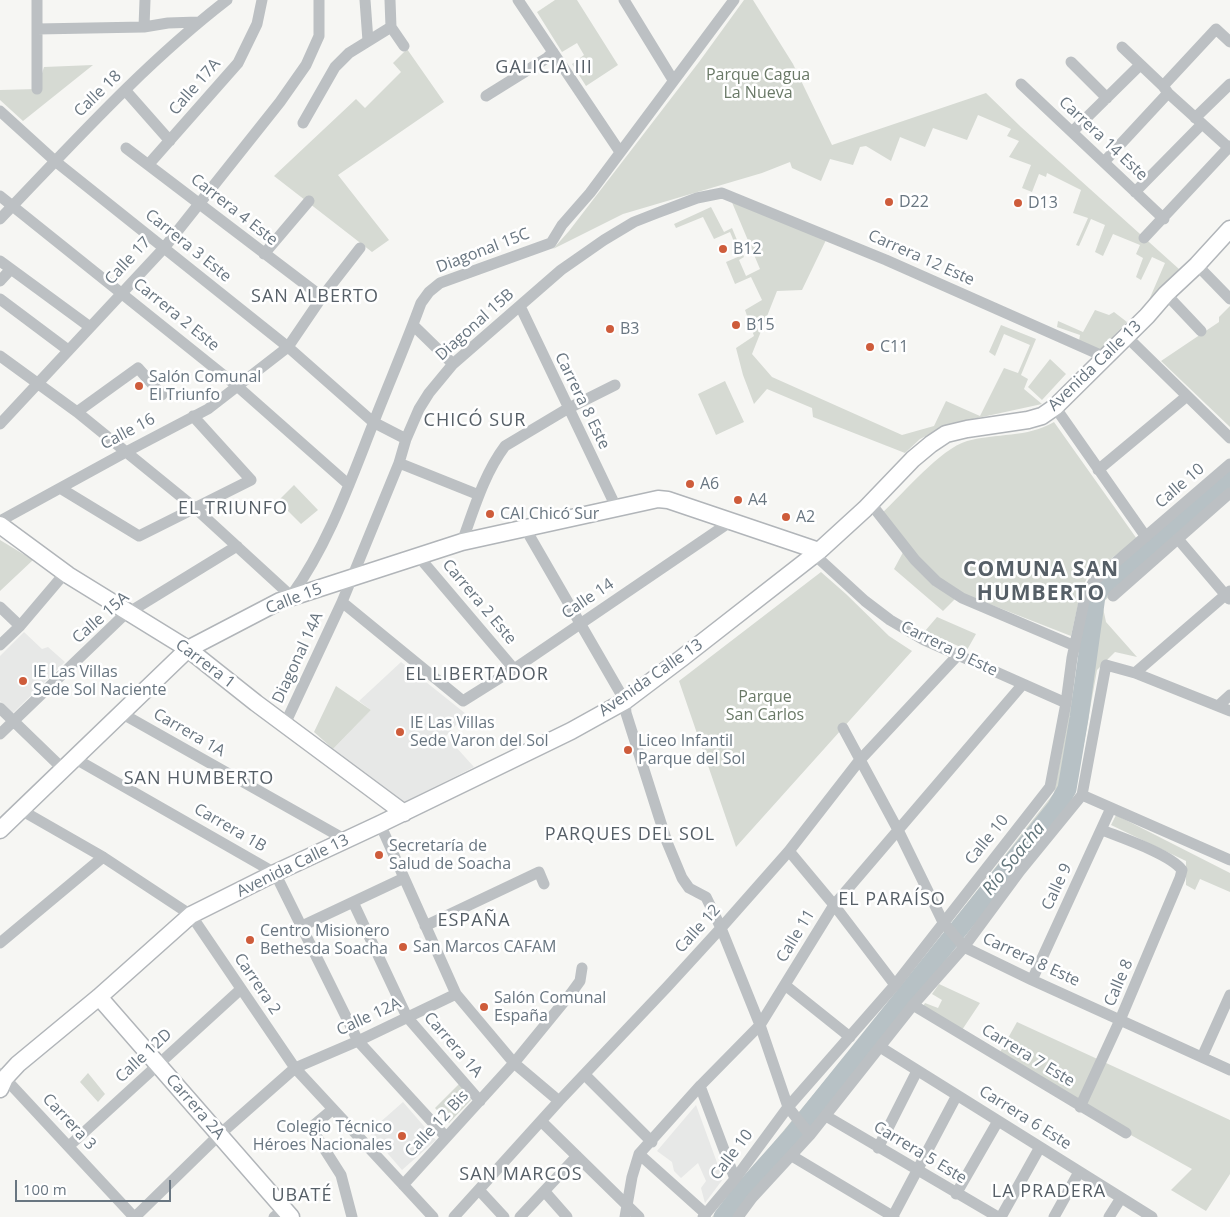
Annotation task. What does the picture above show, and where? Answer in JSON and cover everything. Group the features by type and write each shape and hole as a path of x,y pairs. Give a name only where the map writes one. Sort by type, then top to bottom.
{"street":[{"path":"37,89 38,0"},
{"path":"144,27 145,0"},
{"name":"Calle 18","path":"0,219 125,90 198,22 227,0"},
{"name":"Calle 17A","path":"148,164 238,63 257,24 262,0"},
{"name":"Calle 17","path":"0,424 164,248 280,102 306,64 319,36 319,0"},
{"path":"365,0 368,41"},
{"path":"390,0 391,27 404,46"},
{"path":"518,0 620,152"},
{"path":"624,0 673,80"},
{"name":"Diagonal 15C","path":"291,596 317,554 349,485 421,303 429,292 440,284 551,243 562,225 590,193 734,0"},
{"path":"37,29 144,27 168,23 198,22"},
{"path":"303,123 335,67 349,53 391,27"},
{"path":"1104,162 1216,29 1230,42"},
{"path":"1122,47 1198,121 1229,148 1144,238"},
{"path":"486,96 547,58 552,52"},
{"path":"1071,62 1107,98"},
{"path":"1072,132 1140,65"},
{"name":"Carrera 14 Este","path":"1021,84 1164,218"},
{"path":"1135,192 1230,84"},
{"path":"125,90 170,141"},
{"name":"Carrera 3 Este","path":"0,111 55,161 288,347 373,422 406,439"},
{"name":"Carrera 4 Este","path":"126,148 322,297"},
{"name":"Diagonal 15B","path":"352,578 419,409 429,393 453,364 560,270 604,240 634,222 697,198 722,193"},
{"name":"Carrera 12 Este","path":"722,193 886,260 1105,357"},
{"name":"Carrera 2 Este","path":"0,196 237,386 349,485"},
{"path":"264,254 309,201"},
{"name":"Avenida Calle 13","path":"2,1080 18,1064 99,997 191,916 275,873 571,732 625,701 819,551 872,502 913,459 931,444 946,434 1042,416 1055,407 1147,316 1166,294 1229,231"},
{"name":"Calle 16","path":"0,523 60,488 208,409 288,347 322,297 360,248"},
{"path":"0,261 90,327"},
{"path":"1197,265 1230,299"},
{"path":"0,281 11,269"},
{"path":"1166,294 1201,331"},
{"path":"0,299 68,350"},
{"name":"Carrera 8 Este","path":"520,306 567,408 617,509"},
{"path":"413,325 453,364"},
{"path":"1126,336 1230,438"},
{"path":"0,356 77,412 195,508 291,596"},
{"path":"77,412 138,368 162,395"},
{"path":"462,542 479,495 499,454 505,446 567,408 615,385"},
{"path":"1098,470 1187,396"},
{"path":"1055,407 1146,536"},
{"path":"60,488 138,536 251,480 194,416"},
{"path":"398,463 479,495"},
{"name":"Calle 10","path":"704,1215 734,1179 788,1107 895,985 1050,787 1066,703 1072,658 1085,597 1094,581 1230,464"},
{"path":"1113,596 1230,493"},
{"name":"Calle 15","path":"0,830 188,649 291,596 462,542 658,499 668,500 730,522"},
{"path":"872,502 915,560 936,581 962,598 1075,646"},
{"path":"730,522 819,551"},
{"name":"Calle 14","path":"342,602 463,701 514,669 730,522"},
{"name":"Carrera 1","path":"0,523 65,573 188,649 404,813"},
{"path":"525,528 625,701 626,713 667,842 682,878 689,888 706,897 721,928 760,1025 788,1107 810,1135"},
{"path":"1135,673 1228,596 1178,539"},
{"name":"Calle 15A","path":"0,734 128,612 237,546"},
{"name":"Carrera 9 Este","path":"819,551 817,557 878,610 924,640 1066,703"},
{"name":"Carrera 2 Este","path":"419,557 514,669"},
{"path":"0,645 20,626 65,573"},
{"name":"Diagonal 14A","path":"285,724 352,578"},
{"path":"0,607 20,626"},
{"name":"Calle 12","path":"454,1217 721,928 789,851 859,761 958,655"},
{"path":"738,1217 752,1198 792,1156 826,1116 913,1005 964,947 1020,871 1082,795 1106,666 1135,673 1230,711"},
{"name":"Calle 11","path":"639,1154 652,1142 700,1086 760,1025 834,905 1023,684"},
{"path":"1218,706 1230,695"},
{"path":"0,708 63,769"},
{"name":"Carrera 1A","path":"121,712 346,840"},
{"name":"Carrera 8 Este","path":"843,728 859,761 898,830 943,922 964,947 1230,1070"},
{"name":"Carrera 1B","path":"74,758 275,873 358,1041 446,1137"},
{"path":"1082,795 1230,860"},
{"name":"Calle 9","path":"1032,980 1111,808"},
{"name":"Carrera 2","path":"21,810 102,857 191,916 295,1068 433,1217"},
{"path":"380,824 456,994 514,1063 559,1102"},
{"name":"Calle 8","path":"1080,1107 1120,1020 1182,870 1178,864 1143,846 1102,830"},
{"path":"789,851 834,905 895,985"},
{"path":"0,943 102,857"},
{"path":"426,926 539,872 544,884"},
{"path":"302,926 404,878"},
{"name":"Carrera 1A","path":"353,902 407,1017 480,1101"},
{"name":"Calle 12 Bis","path":"403,1185 514,1063 580,982 582,968"},
{"path":"785,985 850,1037"},
{"name":"Calle 12D","path":"69,1146 241,989"},
{"name":"Calle 12A","path":"135,1217 219,1135 295,1068 358,1041 456,994"},
{"path":"1202,1057 1230,995"},
{"name":"Carrera 2A","path":"99,997 219,1135 283,1214"},
{"name":"Carrera 7 Este","path":"913,1005 1126,1133"},
{"name":"Carrera 6 Este","path":"880,1047 1152,1217"},
{"path":"878,1148 917,1071"},
{"path":"585,1075 652,1142"},
{"name":"Carrera 3","path":"2,1080 69,1146 135,1217"},
{"path":"700,1086 734,1179"},
{"path":"792,1156 894,1216 957,1095"},
{"path":"333,1109 314,1125 314,1134 341,1175 352,1217"},
{"name":"Carrera 5 Este","path":"826,1116 956,1194 999,1217"},
{"path":"541,1121 639,1217"},
{"path":"956,1194 998,1121"},
{"path":"999,1217 1040,1147"},
{"path":"624,1217 639,1154 704,1215"},
{"path":"520,1217 577,1156"},
{"path":"1054,1217 1079,1172"},
{"path":"479,1190 504,1217"},
{"path":"545,1192 567,1217"},
{"path":"1109,1217 1120,1198"}],"shaded area":[{"name":"IE Las Villas Sede Sol Naciente","path":"24,632 42,649 48,647 65,662 12,714 0,701 0,656"},
{"name":"IE Las Villas Sede Varon del Sol","path":"401,662 466,714 446,736 474,767 403,803 333,749 371,710 359,701"},
{"name":"Colegio Técnico Héroes Nacionales","path":"403,1102 436,1140 402,1170 369,1132"},
{"path":"696,1105 723,1179 705,1203 701,1188 706,1181 698,1163 681,1178 674,1171 672,1162 657,1151"}],"green space":[{"path":"555,0 577,0 618,65 586,86 572,64 584,55 577,43 562,52 537,12"},
{"name":"Parque Cagua La Nueva","path":"744,0 753,0 793,64 832,145 986,93 1021,127 1179,269 1149,300 1165,263 1152,257 1141,280 1136,277 1143,258 1136,254 1140,245 1113,234 1103,256 1095,252 1105,225 1091,219 1079,246 1076,245 1088,218 1073,213 1081,190 1047,173 1046,177 1039,174 1032,192 1022,188 1031,165 1009,157 1019,141 1007,136 1011,129 978,115 967,140 933,128 925,147 900,137 891,161 866,146 860,147 853,165 830,159 821,181 792,168 790,162 762,173 623,214 553,249 569,231 699,62"},
{"path":"407,49 444,102 338,175 389,240 372,252 274,176 356,99 365,108 401,72 393,63"},
{"path":"93,65 23,121 0,100 0,90 37,89 44,67"},
{"path":"731,200 827,238 802,290 777,291 752,354 772,377 902,435 934,426 946,401 980,416 1004,368 1018,373 1030,345 1004,334 995,356 989,352 1001,325 1036,339 1021,375 1028,379 1024,389 1042,404 950,424 920,439 905,453 813,417 812,408 767,389 754,404 743,375 736,348 754,336 745,310 762,300 751,277 735,284 726,262 740,256 730,232 714,239 703,217 676,228 674,224 711,207 724,232 732,228 744,257 739,260 746,276 760,269"},
{"path":"1230,306 1230,427 1161,361 1219,322 1219,317"},
{"path":"1095,310 1109,315 1114,312 1127,322 1100,350 1079,341 1080,335 1057,327 1058,321 1083,332"},
{"path":"1050,359 1066,374 1042,400 1028,387"},
{"path":"725,381 744,422 716,435 698,394"},
{"path":"1054,422 1137,539 1088,576 1081,591 1071,636 961,593 943,611 894,569 907,545 882,513 934,462 956,446 967,441 1033,431"},
{"path":"1230,471 1230,491 1102,603 1106,622 1137,657 1115,652 1097,670 1075,794 808,1130 735,1217 712,1217 866,1031 1054,793 1090,603 1099,586"},
{"path":"294,485 318,510 301,524 278,501"},
{"path":"0,540 33,560 0,591"},
{"name":"Parque San Carlos","path":"821,572 889,636 912,651 736,847 679,681"},
{"path":"937,617 976,634 967,650 925,631"},
{"path":"336,686 371,710 333,749 314,732"},
{"path":"1116,815 1230,873 1230,892 1200,879 1195,890 1186,885 1186,861 1111,825"},
{"path":"939,984 980,1003 962,1030 922,1008 925,1003 938,1008 942,1000 932,994"},
{"path":"1017,1022 1230,1120 1230,1174 1206,1211 1171,1190 1192,1169 1028,1078 999,1054"},
{"path":"88,1073 105,1094 98,1102 80,1082"},
{"path":"459,1084 471,1100 449,1123 435,1108"}],"waterway":[{"name":"Río Soacha","path":"723,1217 742,1192 792,1136 1056,808 1067,789 1096,596 1101,588 1230,477"}],"place":[{"name":"D22","path":"889,202"},
{"name":"D13","path":"1018,203"},
{"name":"B12","path":"723,249"},
{"name":"B15","path":"736,325"},
{"name":"B3","path":"610,329"},
{"name":"C11","path":"870,347"},
{"name":"Salón Comunal El Triunfo","path":"139,386"},
{"name":"A6","path":"690,484"},
{"name":"A4","path":"738,500"},
{"name":"CAI Chicó Sur","path":"490,514"},
{"name":"A2","path":"786,517"},
{"name":"IE Las Villas Sede Sol Naciente","path":"23,681"},
{"name":"IE Las Villas Sede Varon del Sol","path":"400,732"},
{"name":"Liceo Infantil Parque del Sol","path":"628,750"},
{"name":"Secretaría de Salud de Soacha","path":"379,855"},
{"name":"Centro Misionero Bethesda Soacha","path":"250,940"},
{"name":"San Marcos CAFAM","path":"403,947"},
{"name":"Salón Comunal España","path":"484,1007"},
{"name":"Colegio Técnico Héroes Nacionales","path":"402,1136"}],"district":[{"name":"GALICIA III","path":"544,68"},
{"name":"SAN ALBERTO","path":"315,297"},
{"name":"CHICÓ SUR","path":"475,421"},
{"name":"EL TRIUNFO","path":"233,509"},
{"name":"COMUNA SAN HUMBERTO","path":"1041,582"},
{"name":"EL LIBERTADOR","path":"477,675"},
{"name":"SAN HUMBERTO","path":"199,779"},
{"name":"PARQUES DEL SOL","path":"630,835"},
{"name":"EL PARAÍSO","path":"892,900"},
{"name":"ESPAÑA","path":"474,921"},
{"name":"SAN MARCOS","path":"521,1175"},
{"name":"LA PRADERA","path":"1049,1192"},
{"name":"UBATÉ","path":"302,1196"}]}
